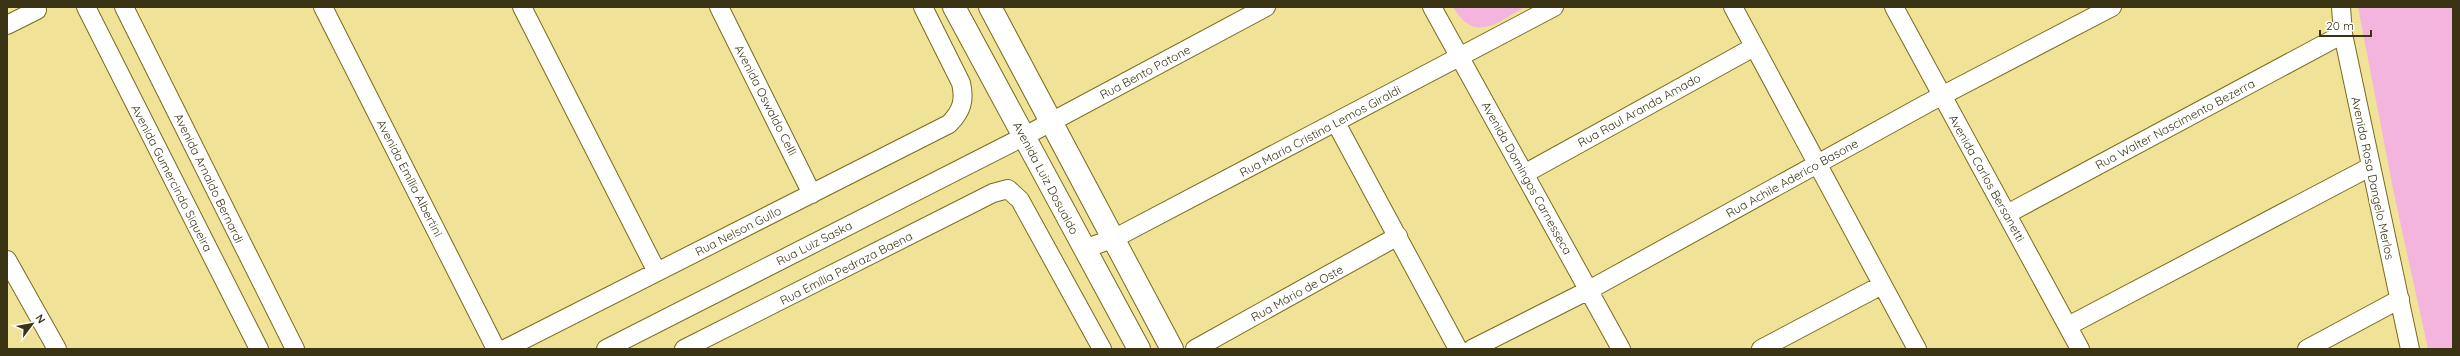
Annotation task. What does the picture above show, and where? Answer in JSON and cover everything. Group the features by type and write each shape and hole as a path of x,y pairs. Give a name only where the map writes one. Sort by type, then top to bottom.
{"street":[{"name":"Avenida Gumercindo Siqueira","path":"86,7 259,349"},
{"name":"Avenida Arnaldo Bernardi","path":"124,7 294,349"},
{"name":"Avenida Emília Albertini","path":"324,7 496,349"},
{"path":"522,7 656,272"},
{"name":"Avenida Oswaldo Celli","path":"719,7 812,194"},
{"name":"Rua Nelson Gullo","path":"505,349 950,124 958,116 962,106 964,94 961,83 923,7"},
{"name":"Avenida Luiz Dosualdo","path":"954,7 1139,349"},
{"path":"990,7 1115,238 1172,349"},
{"name":"Rua Bento Patone","path":"1023,137 1266,7"},
{"name":"Avenida Domingos Carnesseca","path":"1432,7 1621,349"},
{"name":"Rua Maria Cristina Lemos Giraldi","path":"1084,249 1115,238 1336,124 1554,7"},
{"path":"1732,7 1917,349"},
{"name":"Avenida Carlos Bersanetti","path":"1894,7 2008,214 2080,349"},
{"name":"Rua Achile Aderico Basone","path":"1472,349 1589,290 1816,164 2112,7"},
{"name":"Avenida Rosa Dangelo Merlos","path":"2341,7 2343,34 2370,167 2410,349"},
{"path":"7,25 37,10"},
{"name":"Rua Walter Nascimento Bezerra","path":"2008,214 2343,34"},
{"name":"Rua Raul Aranda Amado","path":"1524,174 1754,47"},
{"path":"1336,124 1458,349"},
{"name":"Rua Luiz Saska","path":"606,349 1023,137"},
{"path":"2068,326 2370,167"},
{"name":"Rua Emília Pedraza Baena","path":"684,349 993,193 1008,189 1020,200 1097,347"},
{"name":"Rua Mário de Oste","path":"1196,349 1398,236"},
{"path":"7,260 57,349"},
{"path":"1761,349 1882,285"},
{"path":"2307,349 2400,299"}],"shaded area":[{"path":"1453,7 1525,7 1495,24 1486,27 1478,27 1469,25 1461,18"},
{"path":"2358,7 2453,7 2453,349 2428,349 2393,189"}]}
